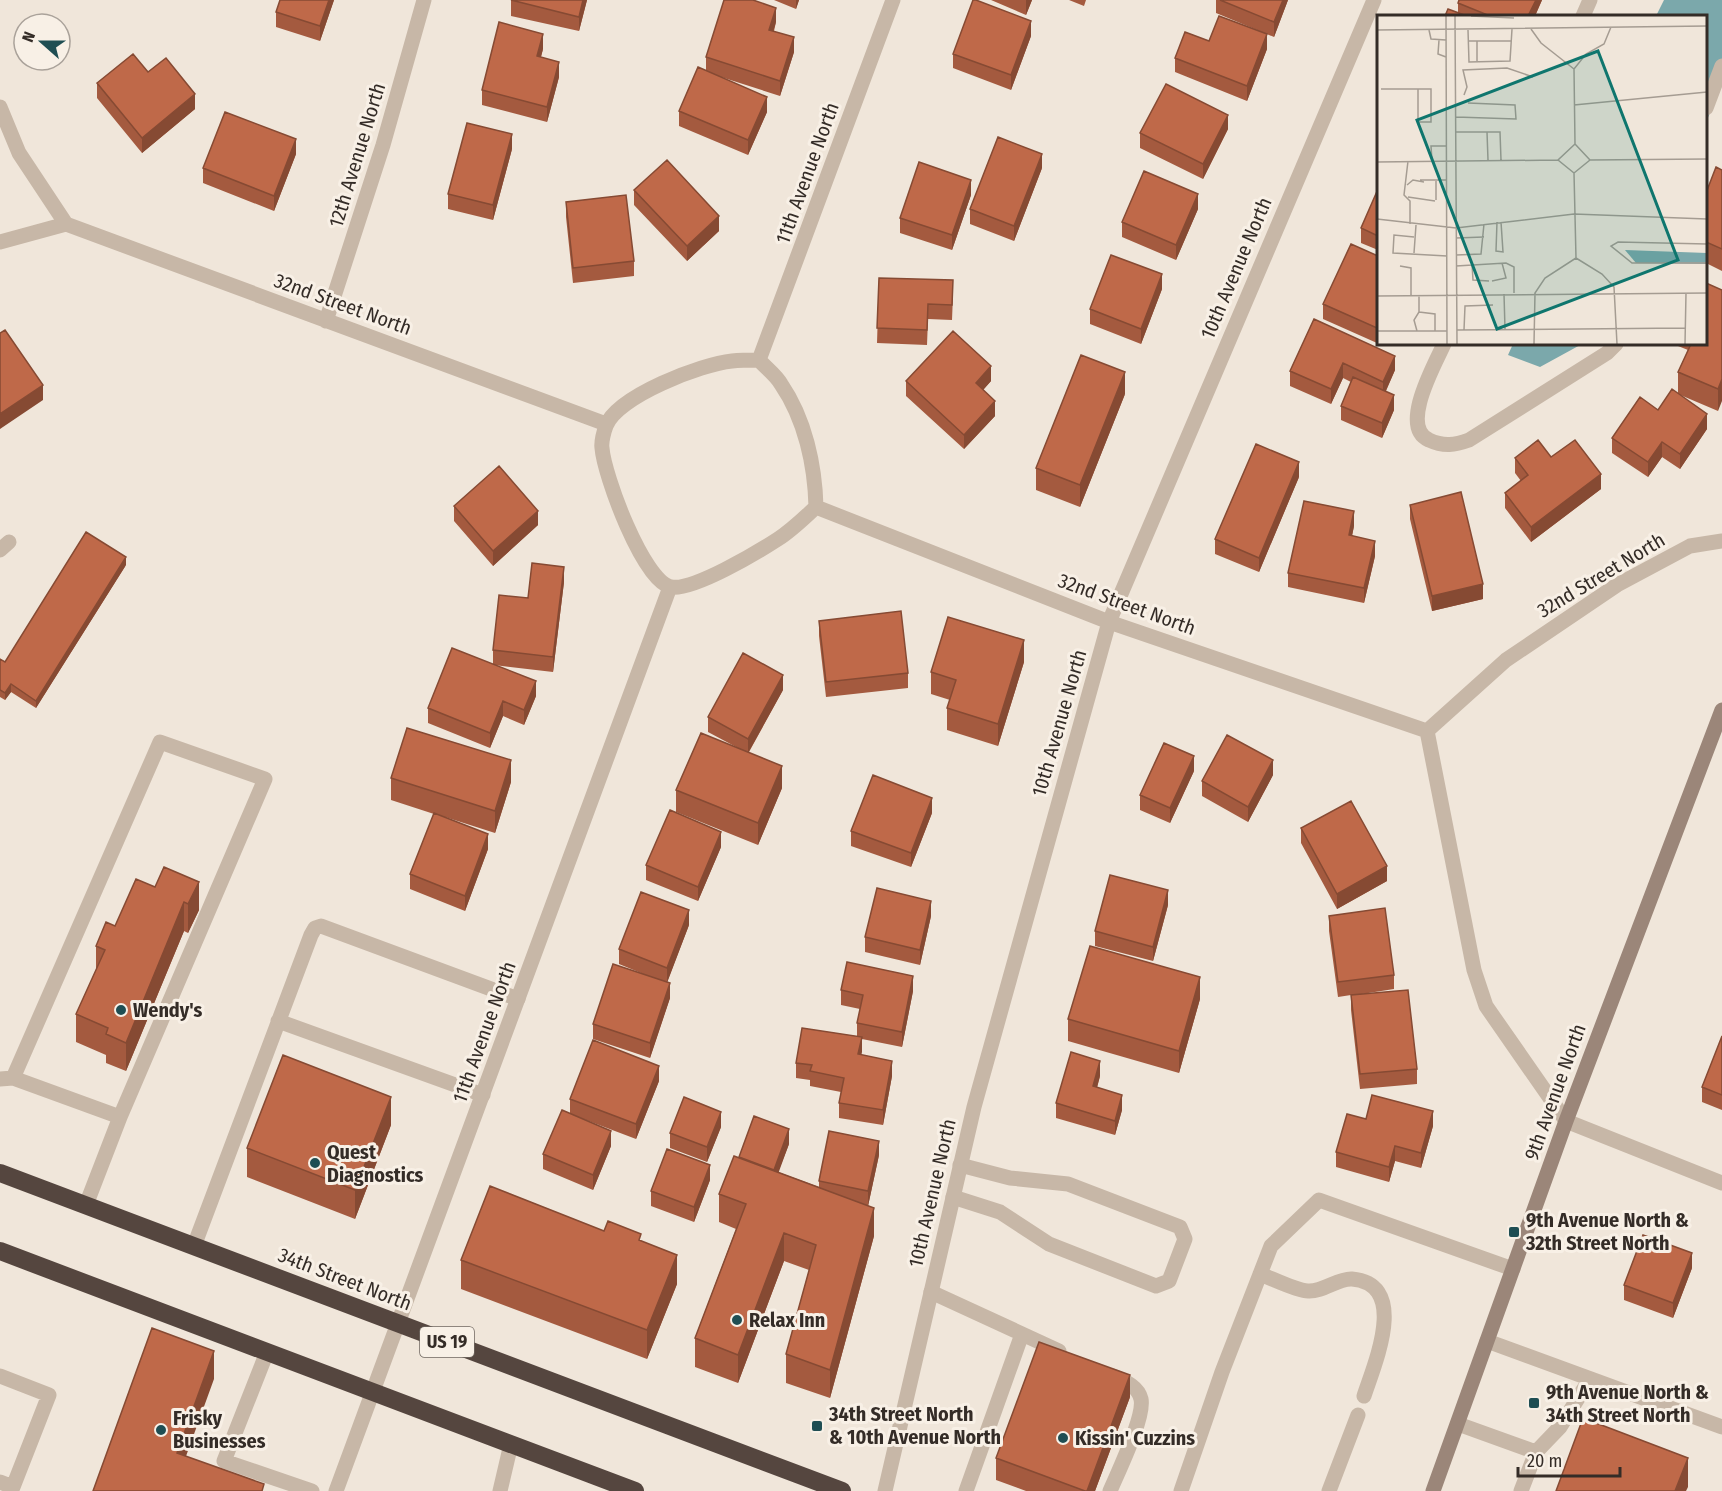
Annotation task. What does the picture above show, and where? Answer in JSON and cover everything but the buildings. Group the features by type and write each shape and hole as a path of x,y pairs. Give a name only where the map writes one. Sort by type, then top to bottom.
{"highway":[{"name":"34th Street North","path":"0,1173 842,1491"},
{"path":"0,1251 635,1491"}],"street":[{"name":"12th Avenue North","path":"326,321 383,145 423,0"},
{"name":"11th Avenue North","path":"759,360 893,0"},
{"name":"10th Avenue North","path":"885,1491 977,1095 1109,622 1374,0"},
{"path":"1583,15 1590,0"},
{"path":"1707,105 1722,66"},
{"path":"0,107 19,153 66,224 0,242"},
{"name":"32nd Street North","path":"66,224 606,424"},
{"path":"1444,345 1416,416 1418,428 1425,439 1438,444 1453,445 1469,440 1607,353 1615,345"},
{"path":"759,360 781,383 802,426 815,479 816,507 780,538 692,584 670,587 655,577 637,549 616,499 602,447 606,424 625,403 669,379 730,361 759,360"},
{"name":"32nd Street North","path":"816,507 1109,622 1427,731 1506,660 1617,585 1690,546 1722,541"},
{"name":"11th Avenue North","path":"336,1491 670,587"},
{"name":"9th Avenue North","path":"1433,1491 1566,1121 1722,710"},
{"path":"1427,731 1474,970 1486,1006 1566,1121 1722,1183"},
{"path":"86,1205 120,1117 265,778 160,742 6,1078 120,1117"},
{"path":"194,1246 315,928 321,926 518,999"},
{"path":"278,1021 483,1095"},
{"path":"953,1197 1000,1212 1049,1244 1156,1286 1169,1281 1185,1239 1180,1227 1068,1184 1010,1178 960,1165"},
{"path":"1181,1491 1222,1372 1271,1246 1319,1200 1513,1269"},
{"path":"1260,1274 1308,1291 1349,1278 1364,1281 1377,1290 1386,1316 1377,1356 1364,1396"},
{"path":"931,1292 1072,1357"},
{"path":"966,1491 1022,1334"},
{"path":"1487,1341 1722,1427"},
{"path":"267,1352 224,1461 312,1491"},
{"path":"1101,1371 1131,1385 1141,1398 1142,1413 1110,1491"},
{"path":"0,1376 50,1395 13,1487 0,1482"},
{"path":"1521,1491 1536,1452 1560,1427 1590,1379"},
{"path":"1329,1491 1358,1415"},
{"path":"1458,1424 1536,1452"},
{"path":"500,1491 512,1444"}],"water":[{"path":"1664,0 1722,0 1722,80 1707,120 1707,15 1656,15"},
{"path":"1513,345 1580,345 1540,367 1508,355"}],"place":[{"name":"Wendy's","path":"121,1010"},
{"name":"Quest Diagnostics","path":"315,1163"},
{"name":"9th Avenue North & 32th Street North","path":"1514,1232"},
{"name":"Relax Inn","path":"737,1320"},
{"name":"9th Avenue North & 34th Street North","path":"1534,1403"},
{"name":"34th Street North & 10th Avenue North","path":"817,1426"},
{"name":"Frisky Businesses","path":"161,1430"},
{"name":"Kissin' Cuzzins","path":"1063,1438"}]}
